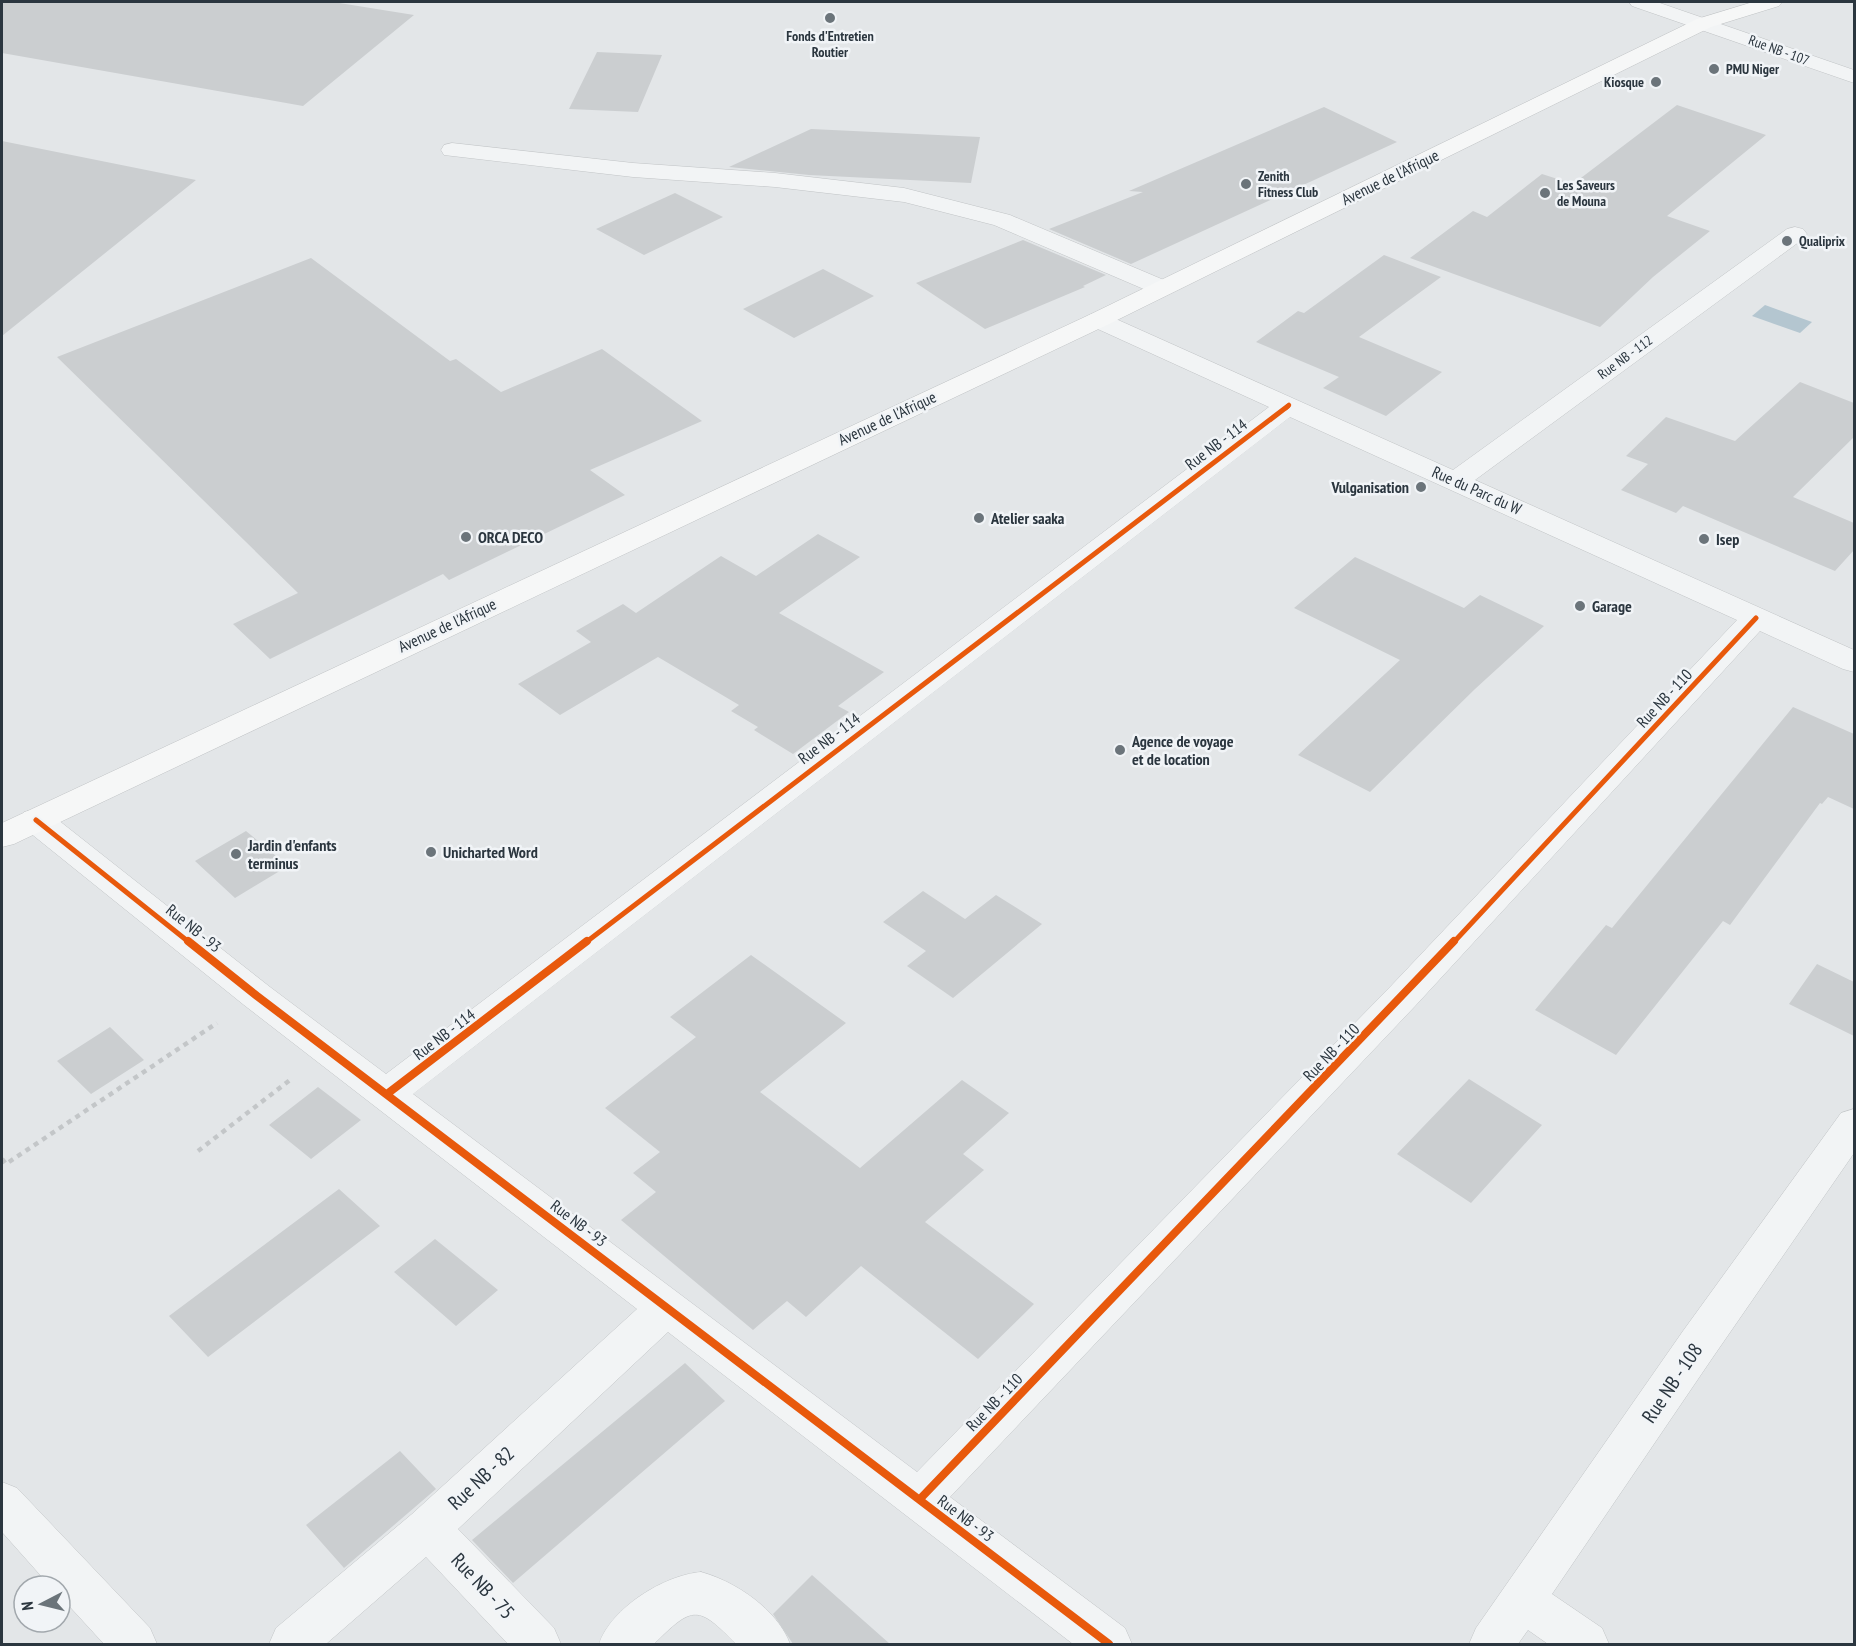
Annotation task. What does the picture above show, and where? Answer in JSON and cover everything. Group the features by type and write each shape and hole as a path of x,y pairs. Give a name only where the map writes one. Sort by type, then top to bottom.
{"main road":[{"name":"Avenue de l'Afrique","path":"2,836 1098,320 1704,23 1772,2"}],"street":[{"name":"Rue NB - 107","path":"1639,2 1854,77"},
{"path":"452,150 633,170 775,180 904,195 1002,220 1162,288"},
{"name":"Rue NB - 112","path":"1456,481 1795,234"},
{"name":"Rue du Parc du W","path":"1098,320 1854,662"},
{"name":"Rue NB - 114","path":"387,1095 1289,405"},
{"name":"Rue NB - 110","path":"920,1499 1404,995 1756,618"},
{"name":"Rue NB - 93","path":"36,820 257,996 920,1499 1101,1642"},
{"name":"Rue NB - 108","path":"1492,1644 1698,1344 1847,1148"},
{"name":"Rue NB - 82","path":"292,1644 428,1528 667,1307"},
{"path":"2,1502 134,1644"},
{"name":"Rue NB - 75","path":"428,1528 538,1644"},
{"path":"622,1644 670,1600 691,1592 717,1597 767,1644"},
{"path":"1523,1600 1586,1644"}],"path":[{"path":"2,1159 6,1164 257,996"},
{"path":"198,1151 329,1050"}],"water":[{"path":"1765,305 1812,322 1800,333 1752,316"}],"building":[{"path":"2,2 333,2 414,15 303,106 2,53"},
{"path":"597,52 662,55 638,112 569,109"},
{"path":"1677,105 1766,135 1667,216 1710,231 1653,277 1600,327 1410,258 1473,211 1487,217 1542,174 1573,184"},
{"path":"1324,107 1397,142 1131,264 1049,229 1143,192 1129,191"},
{"path":"811,129 980,137 971,183 809,175 729,167"},
{"path":"2,141 196,180 2,336"},
{"path":"675,193 723,217 644,255 596,229"},
{"path":"1023,240 1106,275 1083,286 1085,287 985,329 916,283"},
{"path":"1384,255 1441,277 1359,337 1442,372 1386,416 1323,388 1339,377 1256,342 1298,311 1304,313"},
{"path":"311,258 450,361 456,359 501,392 602,349 702,421 590,470 625,495 449,580 443,574 270,659 233,624 298,593 57,357"},
{"path":"823,269 874,296 794,338 743,309"},
{"path":"1800,382 1854,403 1854,437 1793,497 1854,523 1854,550 1835,571 1683,506 1676,513 1621,490 1648,464 1626,456 1666,417 1735,441"},
{"path":"818,534 860,557 779,613 884,672 838,706 849,712 793,754 754,730 758,727 731,711 739,705 658,657 560,715 518,684 591,642 576,631 623,604 636,613 721,556 756,576"},
{"path":"1355,557 1464,608 1480,595 1544,626 1475,689 1370,792 1298,755 1400,660 1294,608"},
{"path":"1793,707 1854,734 1854,809 1828,797 1822,804 1820,803 1730,925 1723,921 1616,1055 1535,1010 1606,925 1612,928"},
{"path":"246,831 288,866 235,898 195,861"},
{"path":"923,891 965,919 996,895 1042,924 953,998 907,966 926,951 883,922"},
{"path":"751,955 846,1023 760,1092 860,1168 962,1080 1009,1113 963,1154 984,1170 925,1222 1034,1304 978,1359 861,1266 806,1317 787,1301 753,1330 621,1220 656,1192 633,1173 660,1152 605,1108 696,1037 670,1017"},
{"path":"1817,964 1854,982 1854,1036 1789,1004"},
{"path":"110,1027 144,1060 91,1094 57,1061"},
{"path":"1469,1079 1542,1125 1471,1203 1397,1154"},
{"path":"318,1087 361,1120 311,1159 269,1125"},
{"path":"339,1189 380,1226 208,1357 169,1316"},
{"path":"435,1239 498,1290 456,1326 394,1272"},
{"path":"685,1363 725,1401 513,1583 472,1540"},
{"path":"400,1451 436,1489 344,1568 306,1525"},
{"path":"812,1575 890,1644 793,1644 773,1614"}],"cycle path":[{"path":"387,1094 1289,405"},
{"path":"920,1499 1404,995 1756,618"},
{"path":"36,820 257,996 1109,1644"}],"place":[{"name":"Fonds d'Entretien Routier","path":"830,18"},
{"name":"PMU Niger","path":"1714,69"},
{"name":"Kiosque","path":"1656,82"},
{"name":"Zenith Fitness Club","path":"1246,184"},
{"name":"Les Saveurs de Mouna","path":"1545,193"},
{"name":"Qualiprix","path":"1787,241"},
{"name":"Vulganisation","path":"1421,487"},
{"name":"Atelier saaka","path":"979,518"},
{"name":"ORCA DECO","path":"466,537"},
{"name":"Isep","path":"1704,539"},
{"name":"Garage","path":"1580,606"},
{"name":"Agence de voyage et de location","path":"1120,750"},
{"name":"Unicharted Word","path":"431,852"},
{"name":"Jardin d'enfants terminus","path":"236,854"}]}
